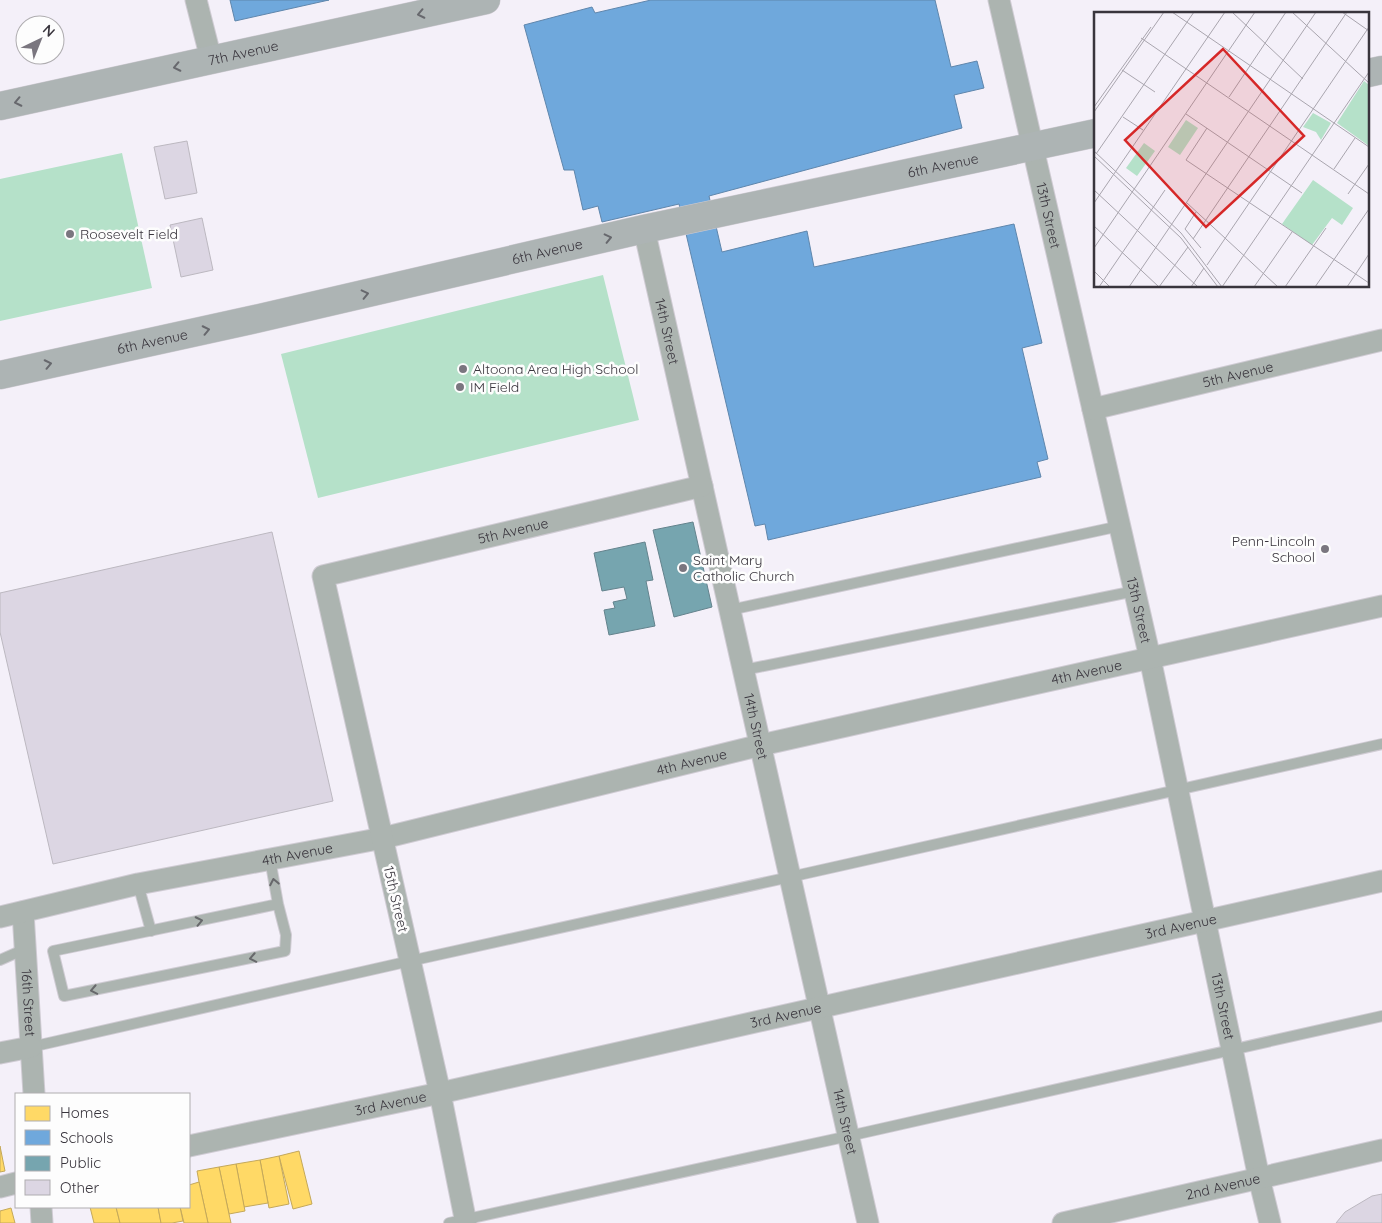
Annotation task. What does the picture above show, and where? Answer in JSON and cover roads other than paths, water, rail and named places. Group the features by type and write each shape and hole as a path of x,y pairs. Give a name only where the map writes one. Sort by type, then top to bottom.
{"main road":[{"name":"7th Avenue","path":"0,106 486,0"},
{"name":"6th Avenue","path":"0,375 261,318 644,229 1094,133"}],"street":[{"path":"196,0 210,60"},
{"name":"13th Street","path":"999,0 1150,658 1204,921 1270,1223"},
{"name":"14th Street","path":"644,229 868,1223"},
{"name":"5th Avenue","path":"1093,409 1382,340"},
{"name":"5th Avenue","path":"323,576 702,486"},
{"name":"15th Street","path":"323,576 440,1093 461,1222"},
{"name":"4th Avenue","path":"0,917 138,884 383,838 761,745 1382,606"},
{"name":"3rd Avenue","path":"190,1146 440,1093 1382,881"},
{"name":"16th Street","path":"23,912 34,1093"},
{"path":"0,1053 31,1047"},
{"name":"2nd Avenue","path":"1063,1223 1382,1150"},
{"path":"0,1187 15,1183"},
{"path":"41,1208 42,1223"}],"lane":[{"path":"730,610 1120,526"},
{"path":"744,670 1135,591"},
{"path":"31,1047 1382,744"},
{"path":"270,859 286,935 285,952 64,996 53,951 278,904"},
{"path":"138,884 151,931"},
{"path":"0,960 25,949"},
{"path":"461,1222 1382,1016"}],"place":[{"name":"Roosevelt Field","path":"70,234"},
{"name":"Altoona Area High School","path":"463,369"},
{"name":"IM Field","path":"460,387"},
{"name":"Penn-Lincoln School","path":"1325,549"},
{"name":"Saint Mary Catholic Church","path":"683,568"}]}
